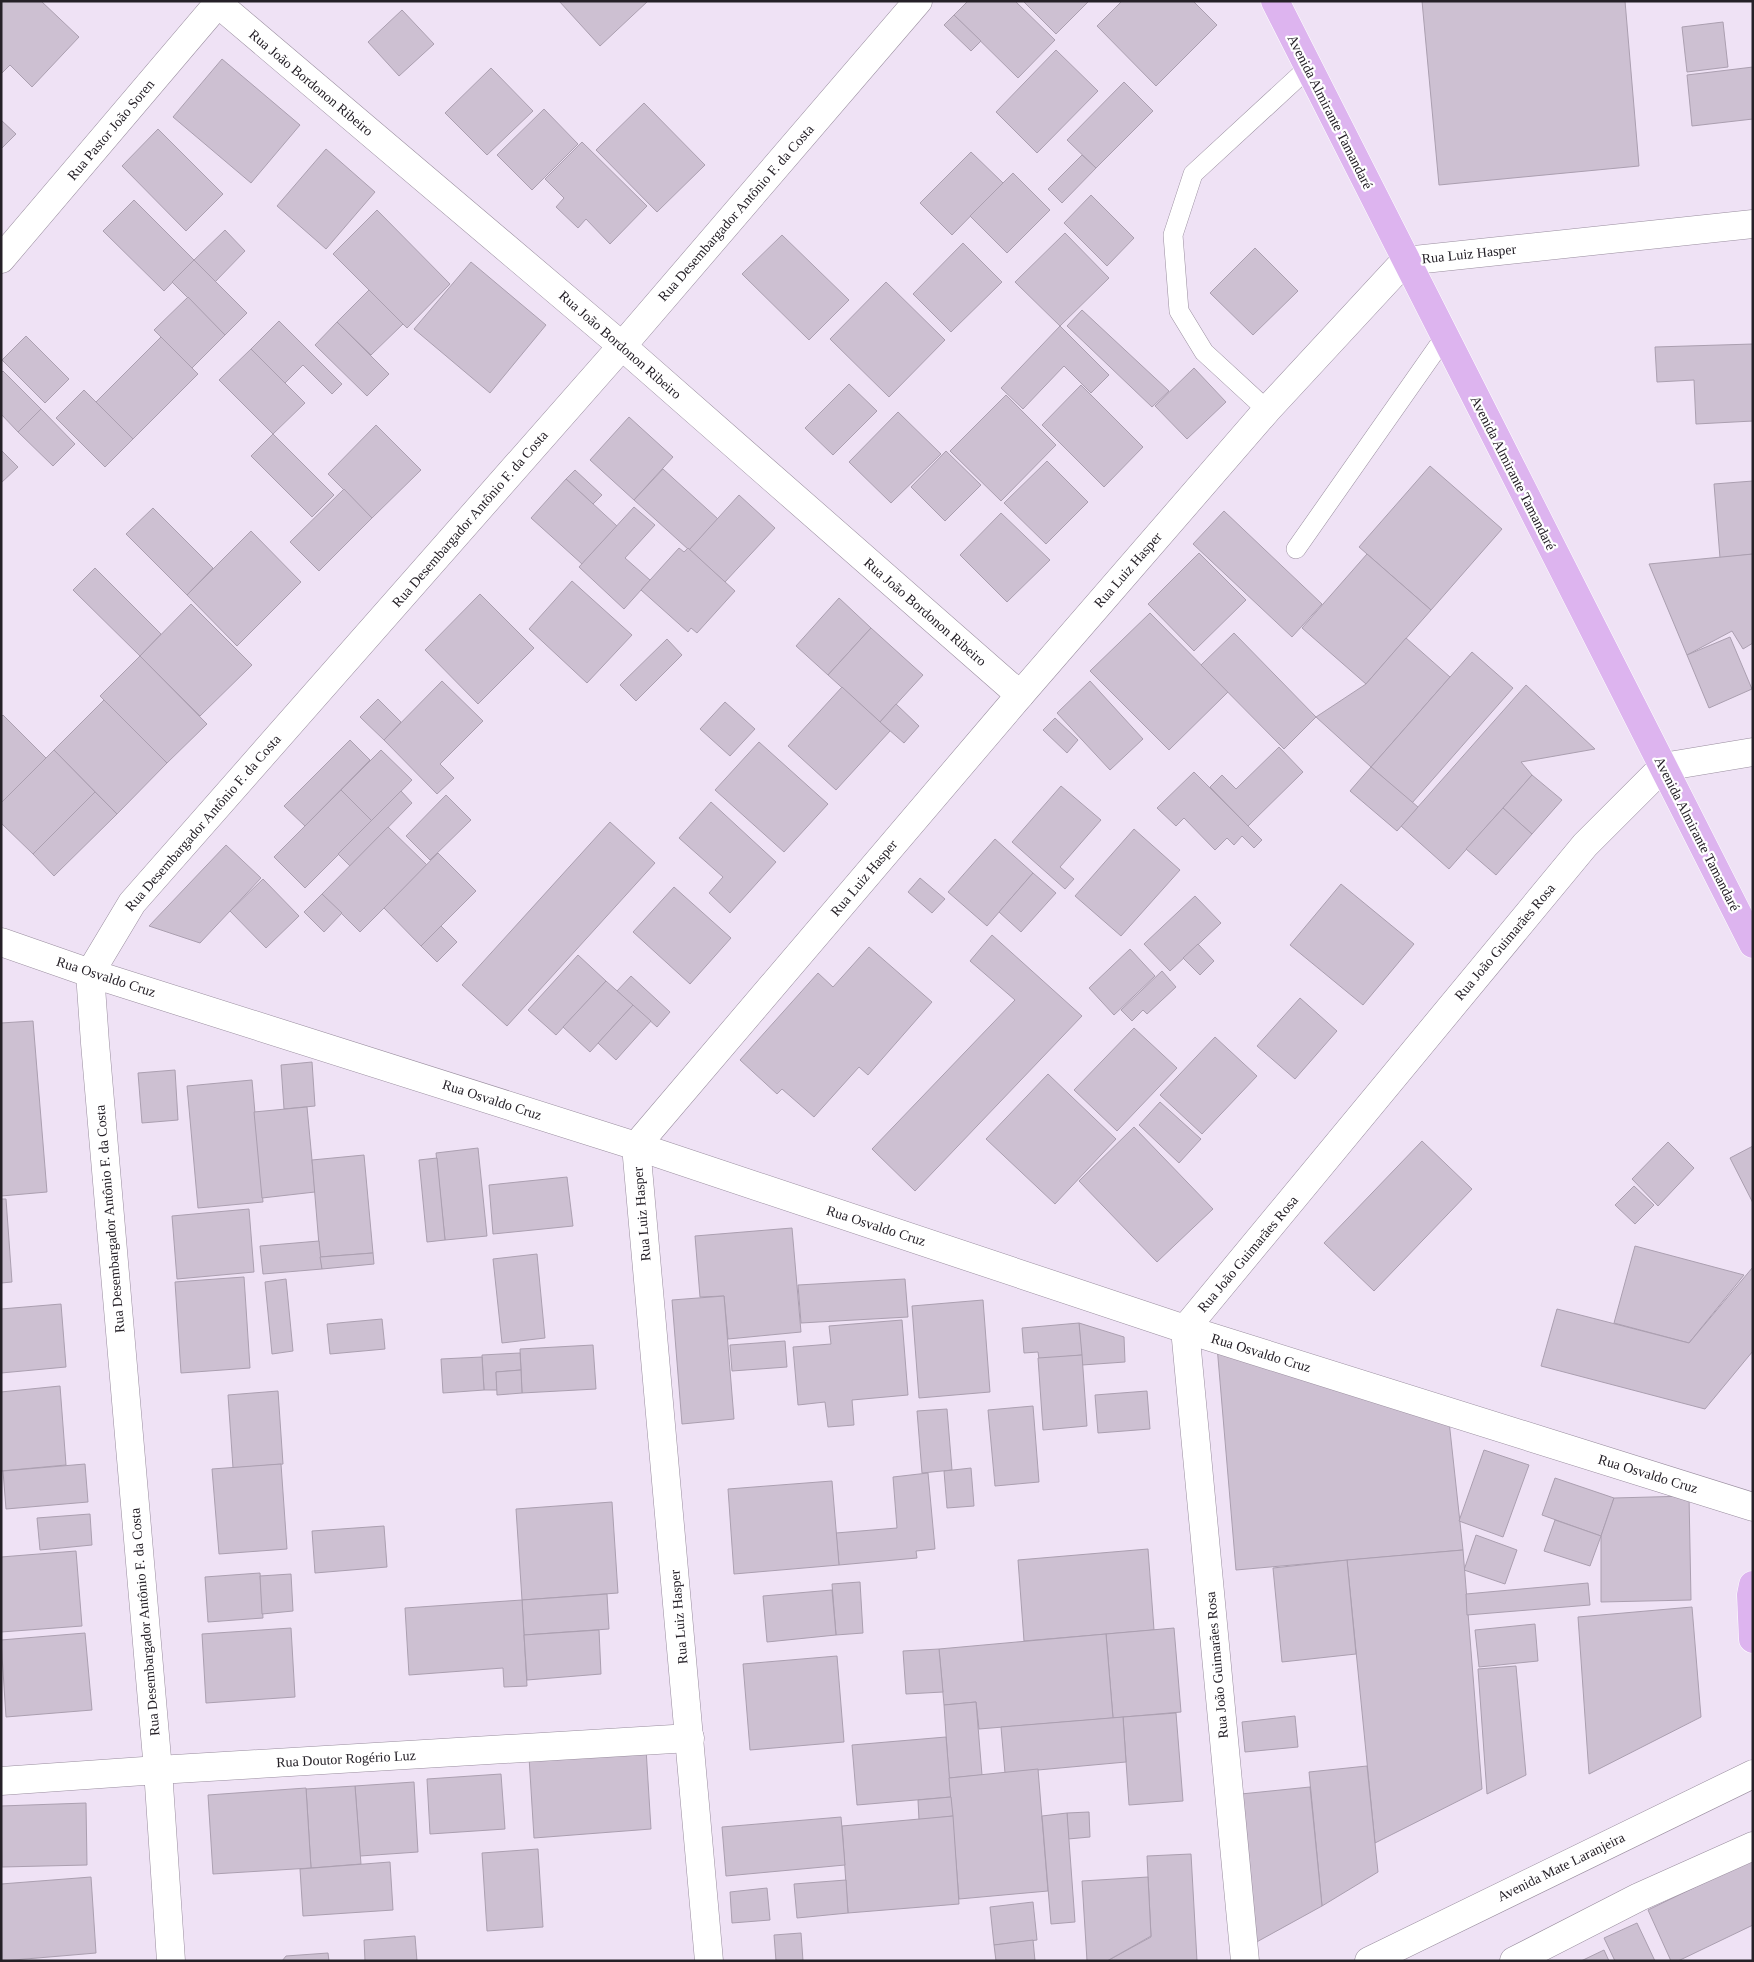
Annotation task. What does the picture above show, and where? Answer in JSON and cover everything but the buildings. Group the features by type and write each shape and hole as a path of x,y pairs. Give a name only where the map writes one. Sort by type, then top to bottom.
{"highway":[{"name":"Avenida Almirante Tamandaré","path":"1274,1 1753,944"},
{"path":"1753,1586 1751,1595 1753,1639"}],"street":[{"name":"Rua Desembargador Antônio F. da Costa","path":"171,1961 158,1770 94,1043 90,973 132,903 622,346 918,1"},
{"name":"Rua João Bordonon Ribeiro","path":"217,2 622,346 1020,695"},
{"name":"Rua Pastor João Soren","path":"1,259 217,2"},
{"name":"Rua Luiz Hasper","path":"710,1961 636,1146 1020,695 1267,410 1405,261 1753,224"},
{"path":"1663,767 1753,752"},
{"name":"Rua João Guimarães Rosa","path":"1245,1961 1186,1329 1585,845 1663,767"},
{"name":"Rua Osvaldo Cruz","path":"1,942 90,973 636,1146 1186,1329 1753,1507"},
{"name":"Rua Doutor Rogério Luz","path":"1,1781 690,1738"},
{"name":"Avenida Mate Laranjeira","path":"1369,1961 1753,1774"},
{"path":"1514,1961 1639,1897 1753,1846"}],"lane":[{"path":"1267,410 1204,352 1179,311 1173,235 1193,174 1308,68"},
{"path":"1296,549 1444,338"}]}
